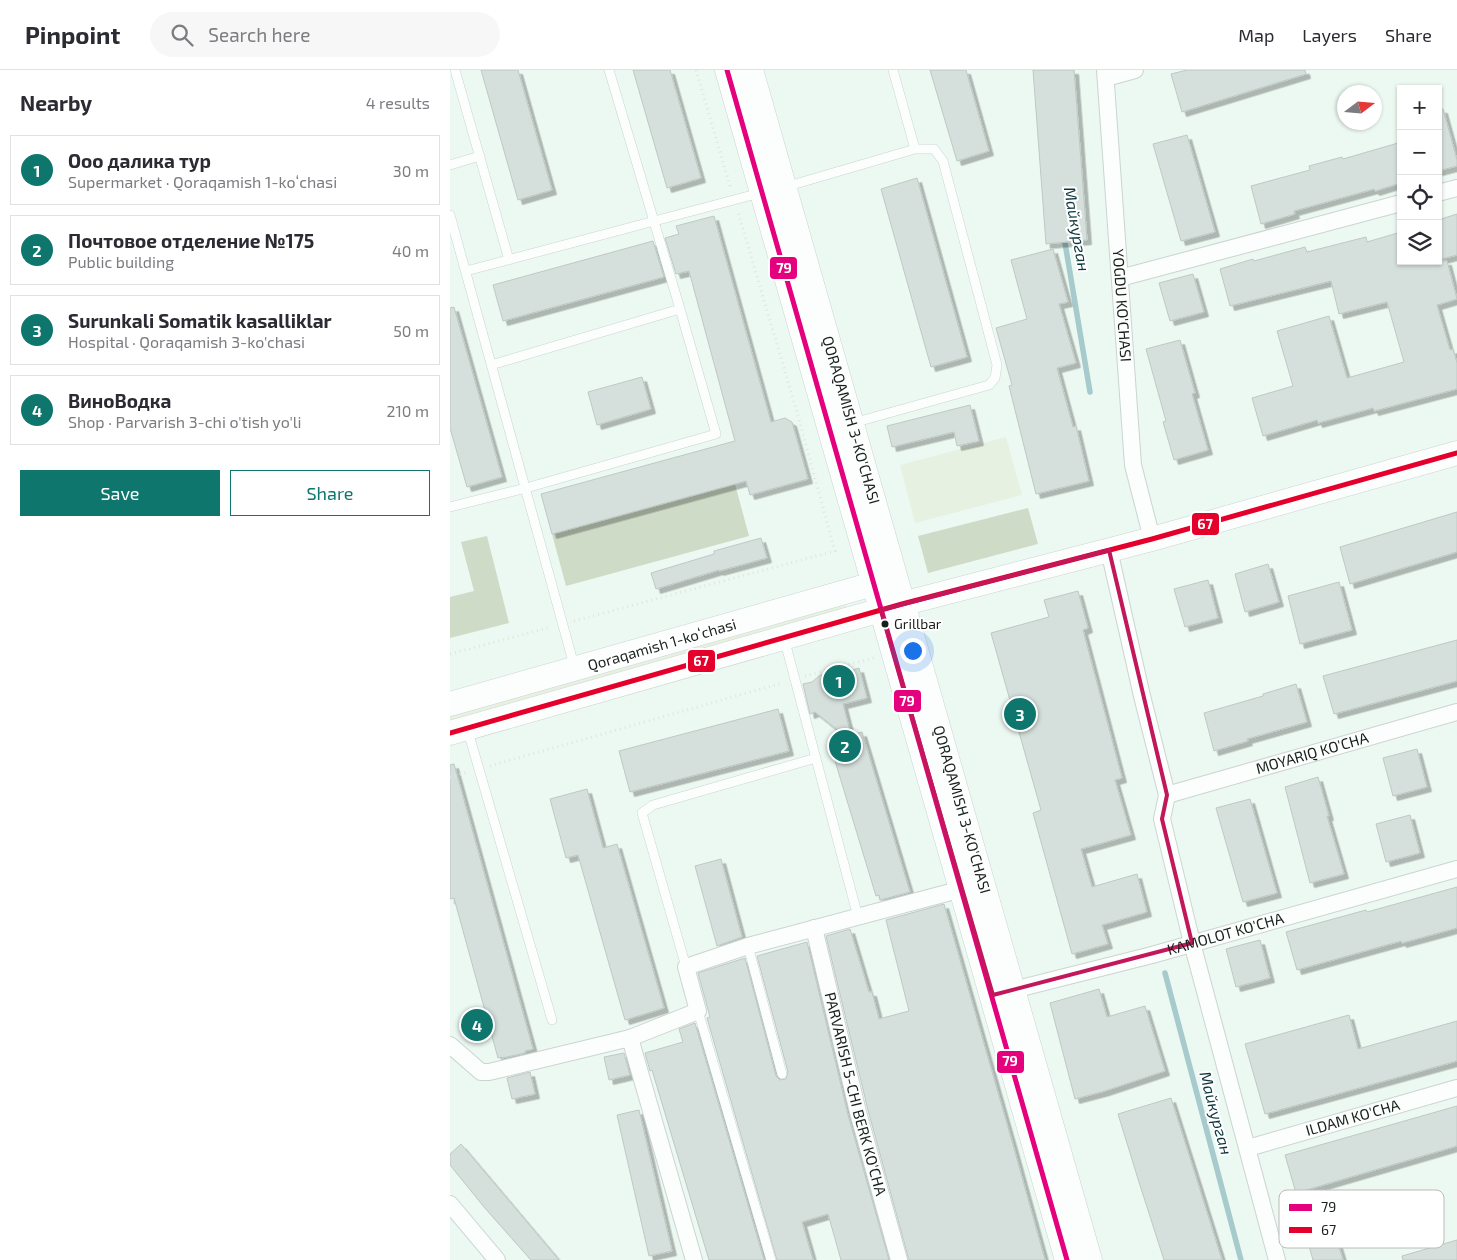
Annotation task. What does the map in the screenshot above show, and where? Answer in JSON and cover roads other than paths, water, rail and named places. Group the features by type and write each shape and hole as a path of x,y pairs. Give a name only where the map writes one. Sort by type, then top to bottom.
{"main road":[{"name":"QORAQAMISH 3-KO'CHASI","path":"727,70 773,190 850,424 891,607 962,889 1003,993 1067,1260"},
{"name":"QORAQAMISH 3-KO'CHASI","path":"750,70 773,190 874,584 891,607 1003,993 1090,1260"},
{"name":"Qoraqamish 1-koʻchasi","path":"458,730 891,607 1152,539 1457,453"},
{"name":"Qoraqamish 1-koʻchasi","path":"450,704 874,584"}],"street":[{"path":"1106,74 1135,70"},
{"name":"YOGDU KO'CHASI","path":"1106,74 1133,465 1152,539"},
{"path":"1442,192 1457,188"},
{"path":"1120,278 1397,204"},
{"path":"1109,550 1142,696 1167,795 1162,819 1186,945 1248,1148 1277,1260"},
{"name":"MOYARIQ KO'CHA","path":"1167,795 1457,712"},
{"name":"KAMOLOT KO'CHA","path":"1003,993 1152,955 1457,869"},
{"path":"450,1045 481,1072 489,1072 630,1038 698,1011 686,967 748,946 962,889"},
{"name":"PARVARISH 5-CHI BERK KO'CHA","path":"814,928 858,1112 898,1260"},
{"path":"630,1038 694,1260"},
{"name":"ILDAM KO'CHA","path":"1248,1148 1457,1088"},
{"path":"450,1204 497,1260"}],"lane":[{"path":"455,70 509,260"},
{"path":"450,507 526,488 716,434 608,70"},
{"path":"893,70 915,149"},
{"path":"466,271 773,190 915,149 934,148 943,161 997,365 995,378 988,385 850,424"},
{"path":"450,165 480,156"},
{"path":"450,215 575,669"},
{"path":"491,364 680,309"},
{"path":"784,638 858,917"},
{"path":"458,730 479,769 552,1020"},
{"path":"686,967 642,814 653,805 816,758"},
{"path":"748,946 782,1074"},
{"path":"698,1011 771,1260"}],"waterway":[{"name":"Майкурган","path":"1064,237 1090,392"},
{"name":"Майкурган","path":"1165,973 1241,1260"}],"place":[{"name":"Grillbar","path":"885,624"},
{"name":"Ооо далика тур","path":"839,681"},
{"name":"Surunkali Somatik kasalliklar","path":"1020,714"},
{"name":"Почтовое отделение №175","path":"845,746"},
{"name":"ВиноВодка","path":"477,1025"}]}
